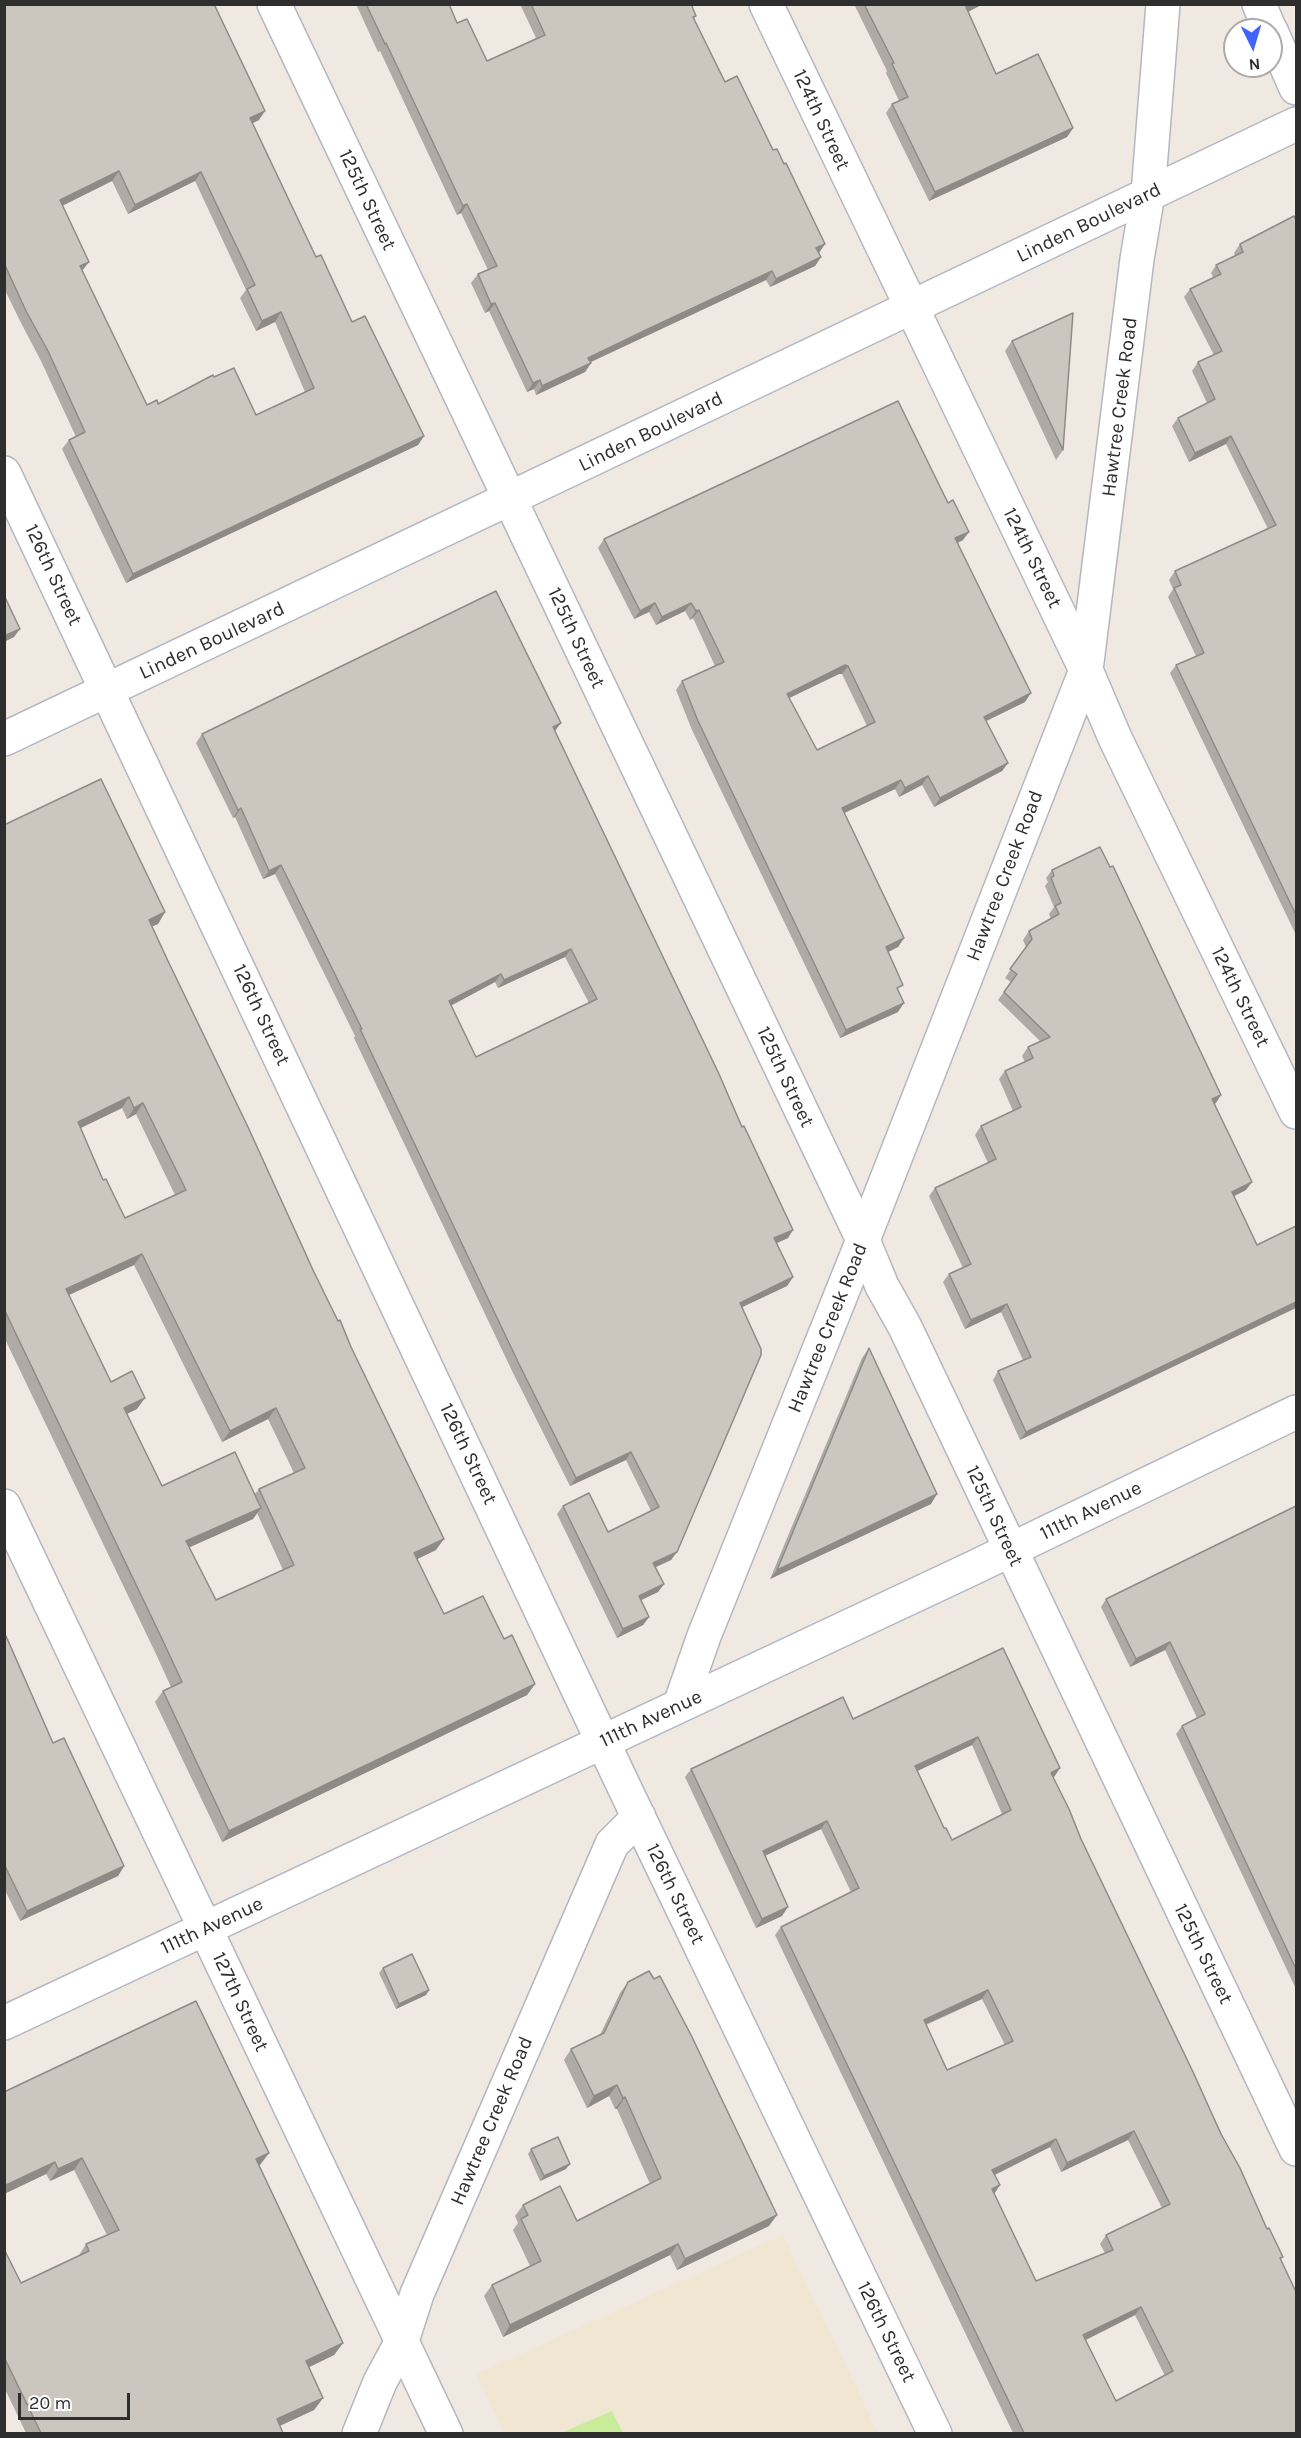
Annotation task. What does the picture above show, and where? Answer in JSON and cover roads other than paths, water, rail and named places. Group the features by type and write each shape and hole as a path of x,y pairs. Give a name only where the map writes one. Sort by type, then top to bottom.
{"street":[{"name":"125th Street","path":"274,4 863,1240 882,1286 905,1327 1296,2149"},
{"name":"124th Street","path":"766,4 1086,670 1115,738 1296,1112"},
{"name":"Hawtree Creek Road","path":"680,1705 704,1636 863,1240 1086,670 1137,259 1148,195 1163,4"},
{"path":"1259,4 1265,18"},
{"path":"1283,58 1296,88"},
{"name":"Linden Boulevard","path":"4,739 1296,124"},
{"name":"126th Street","path":"4,473 639,1817 935,2433"},
{"name":"111th Avenue","path":"4,2023 1296,1412"},
{"name":"127th Street","path":"4,1506 446,2433"},
{"name":"Hawtree Creek Road","path":"359,2433 380,2382 402,2341 417,2294 612,1844 639,1817"}]}
